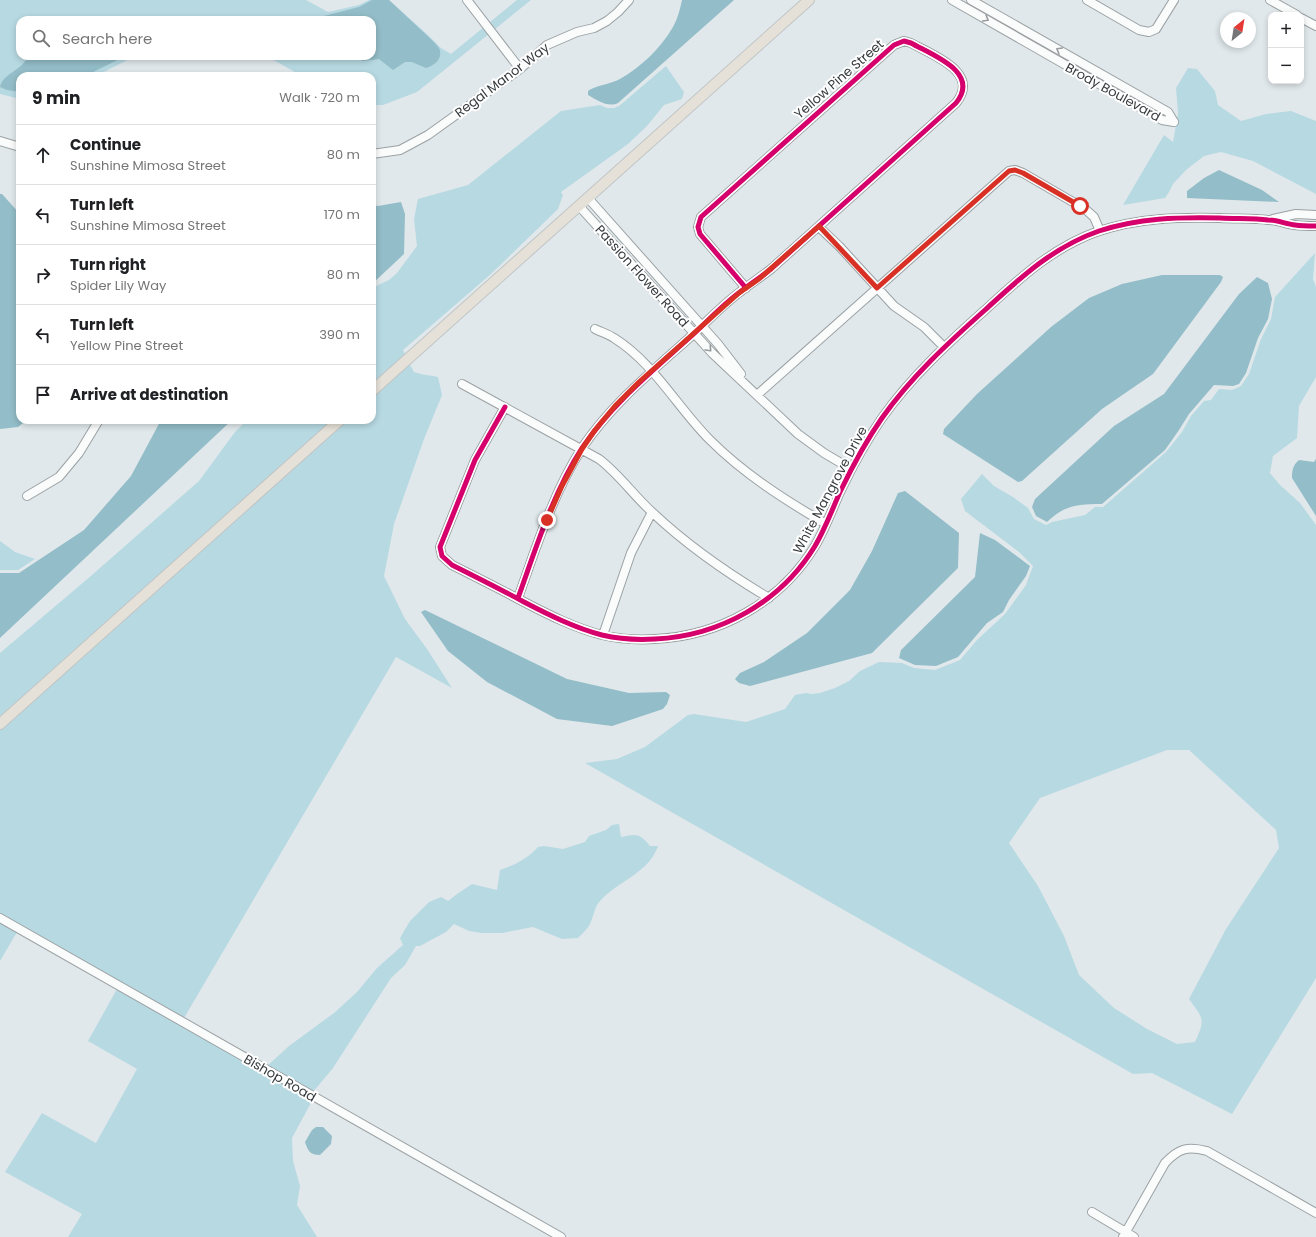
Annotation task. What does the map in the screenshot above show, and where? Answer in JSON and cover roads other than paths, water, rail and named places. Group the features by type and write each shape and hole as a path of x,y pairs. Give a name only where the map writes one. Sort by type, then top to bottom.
{"main road":[{"path":"376,387 809,0"},
{"path":"0,724 336,424"}],"street":[{"path":"467,0 520,69"},
{"name":"Regal Manor Way","path":"376,153 400,150 428,135 520,69 547,45 577,32 594,28 607,21 629,0"},
{"name":"Brody Boulevard","path":"952,0 1162,120 1174,122 1168,112 971,0"},
{"path":"1087,0 1139,30 1149,32 1156,29 1174,0"},
{"path":"1270,0 1291,12"},
{"path":"1304,20 1316,26"},
{"name":"Yellow Pine Street","path":"518,598 547,520 562,486 582,449 610,412 651,371 746,288 767,272 956,103 967,82 957,71 911,43 904,41 896,44 861,73 704,214 698,224 700,234 746,288"},
{"path":"0,141 16,146"},
{"path":"757,395 1009,171 1015,170 1023,173 1080,206 1094,217 1100,231"},
{"name":"Passion Flower Road","path":"588,198 723,349 757,395"},
{"name":"Passion Flower Road","path":"579,206 712,353 774,413 798,434 824,453 851,469"},
{"name":"White Mangrove Drive","path":"1270,220 1296,214 1316,215"},
{"name":"White Mangrove Drive","path":"505,407 475,460 440,547 442,556 452,565 518,598 576,626 603,635 618,638 643,639 667,638 696,633 726,624 769,598 788,580 807,558 818,540 851,469 889,409 920,372 944,347 1041,262 1071,243 1100,231 1128,223 1161,218 1177,217 1270,220 1297,225 1316,226"},
{"path":"819,226 900,312 924,327 944,347"},
{"path":"595,329 618,340 640,359 700,430 736,463 772,491 826,524"},
{"path":"462,384 599,459 610,468 652,512 707,558 769,598"},
{"path":"27,496 59,477 79,453 97,424"},
{"path":"603,635 631,553 652,512"},
{"name":"Bishop Road","path":"0,918 561,1237"},
{"path":"1124,1235 1165,1162 1173,1154 1183,1149 1196,1148 1207,1151 1316,1213"},
{"path":"1092,1212 1124,1235 1134,1237"}]}
